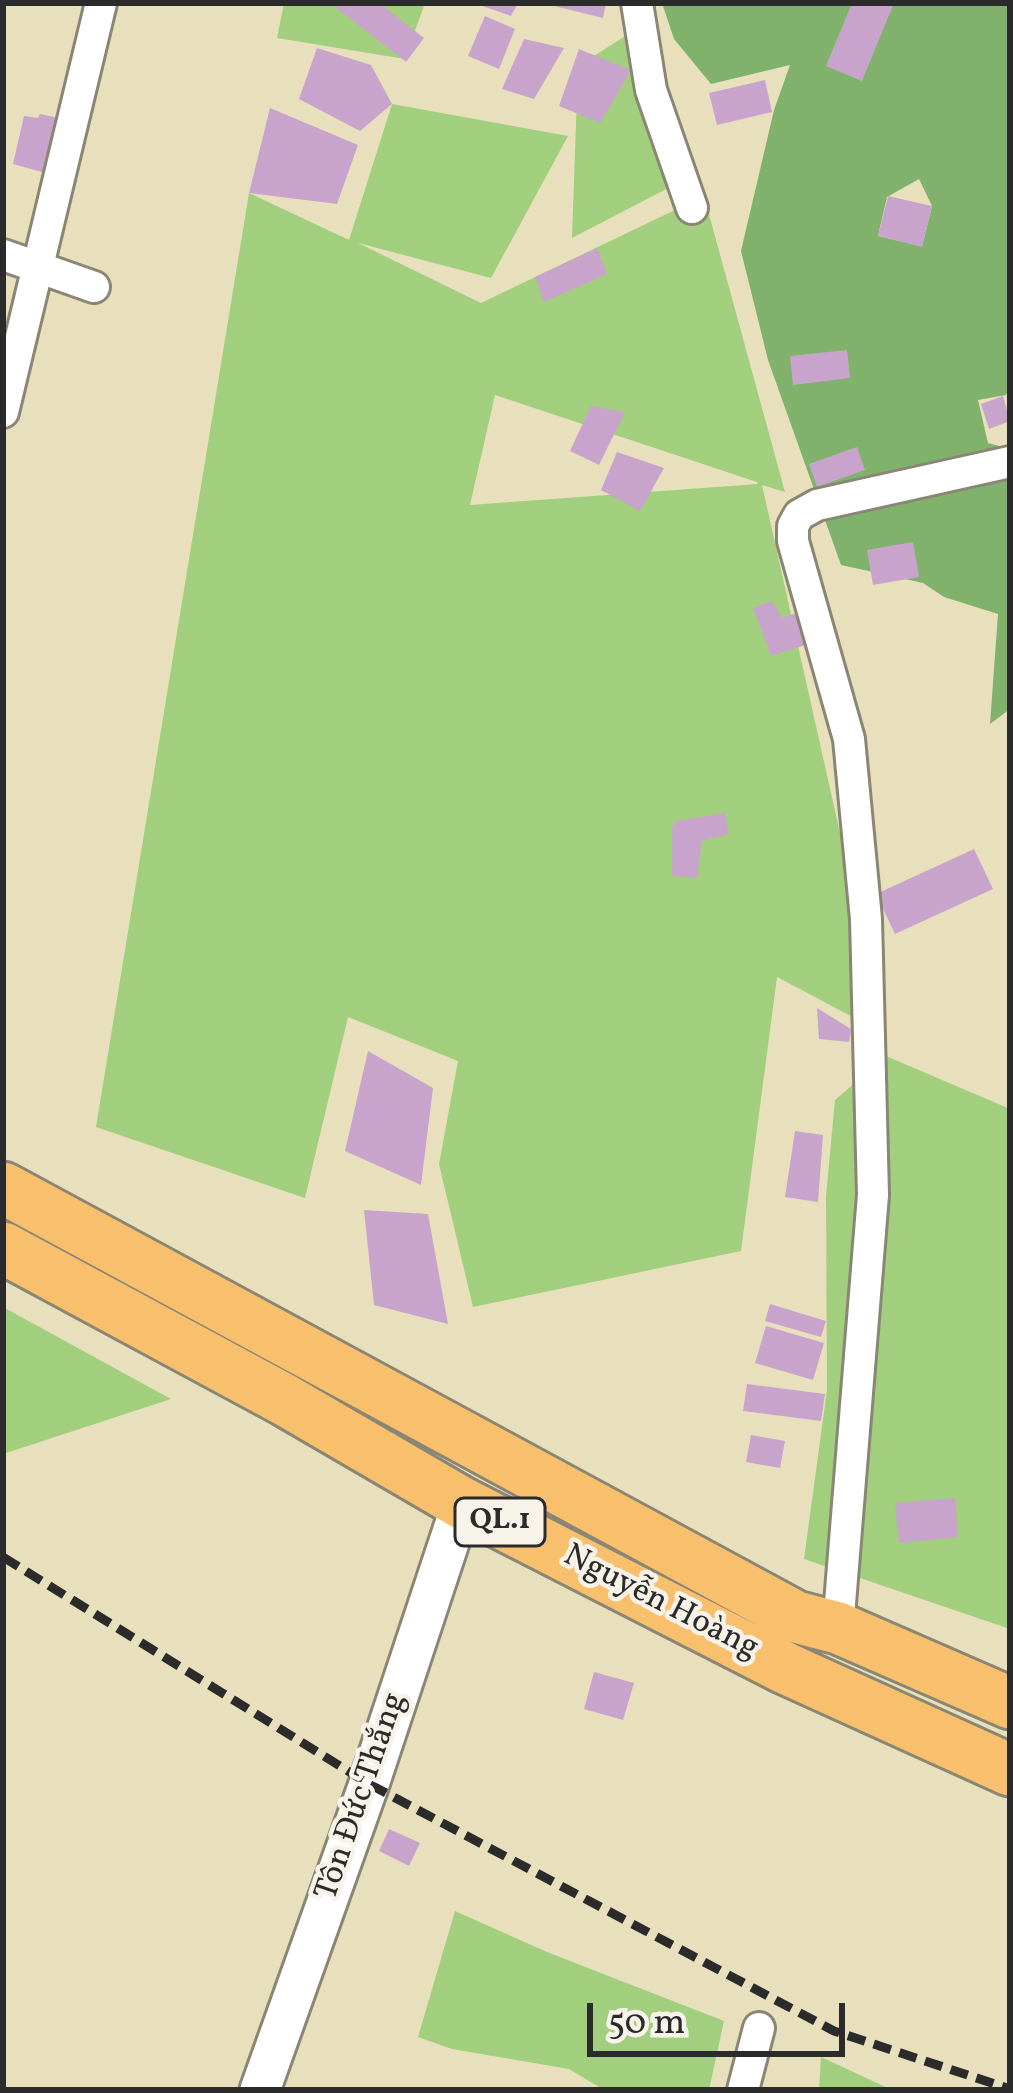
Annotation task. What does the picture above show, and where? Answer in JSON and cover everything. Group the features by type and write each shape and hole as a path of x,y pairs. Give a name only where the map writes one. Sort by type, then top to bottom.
{"highway":[{"name":"Nguyễn Hoàng","path":"3,1188 796,1617 838,1628 1010,1703"},
{"name":"Nguyễn Hoàng","path":"3,1248 286,1400 462,1503 785,1668 1010,1770"}],"street":[{"path":"3,412 101,3"},
{"path":"638,3 650,90 692,208"},
{"path":"3,255 94,287"},
{"path":"838,1628 873,1195 866,919 849,740 793,541 793,526 799,515 817,505 1010,462"},
{"name":"Tôn Đức Thắng","path":"260,2090 462,1503"},
{"path":"743,2090 759,2028"}],"green space":[{"path":"284,3 425,3 405,59 277,38"},
{"path":"662,3 1010,3 1010,388 1006,395 978,400 988,443 1010,449 1010,709 990,724 998,614 944,597 923,583 841,565 768,360 741,251 774,110 790,65 711,84 674,39","holes":["919,179 932,206 922,246 878,236 887,197"]},
{"path":"627,35 697,173 572,238 578,66"},
{"path":"392,104 568,136 491,278 358,243 481,303 704,196 785,492 762,485 885,1034 777,977 741,1251 473,1307 439,1164 458,1061 348,1017 305,1198 96,1127 249,193 349,240","holes":["495,395 758,484 470,505"]},
{"path":"886,1056 1010,1109 1010,1629 804,1559 827,1390 826,1196 835,1100"},
{"path":"3,1307 171,1399 3,1454"},
{"path":"455,1911 724,2021 709,2090 604,2090 569,2069 452,2049 418,2037"},
{"path":"821,2057 892,2090 819,2090"}],"building":[{"path":"330,3 379,3 424,38 406,62"},
{"path":"474,3 518,3 511,16"},
{"path":"542,3 606,3 603,18"},
{"path":"852,3 894,3 862,81 826,66"},
{"path":"485,16 515,29 499,69 468,56"},
{"path":"524,39 564,48 534,99 502,89"},
{"path":"317,48 371,65 392,104 360,131 299,99"},
{"path":"579,49 631,70 600,123 559,106"},
{"path":"765,80 772,112 717,125 709,93"},
{"path":"270,108 358,145 337,204 249,193"},
{"path":"40,114 64,119 49,174 13,164 24,116 38,118"},
{"path":"888,196 932,206 922,247 878,236"},
{"path":"597,248 607,274 544,302 535,277"},
{"path":"847,350 850,378 793,385 790,356"},
{"path":"1003,396 1010,421 989,429 981,404"},
{"path":"591,406 625,412 599,465 570,451"},
{"path":"857,447 865,470 817,487 809,464"},
{"path":"617,452 664,468 640,511 601,490"},
{"path":"913,542 919,577 873,585 867,550"},
{"path":"772,601 782,618 805,610 818,641 771,656 753,608"},
{"path":"725,813 728,834 702,841 697,878 672,876 676,821"},
{"path":"974,849 993,889 895,934 876,894"},
{"path":"817,1008 851,1029 849,1042 819,1039"},
{"path":"368,1051 433,1088 421,1185 345,1151"},
{"path":"795,1131 823,1135 818,1202 785,1197"},
{"path":"364,1210 428,1214 448,1324 374,1305"},
{"path":"770,1304 826,1321 821,1337 765,1321"},
{"path":"766,1326 824,1343 813,1380 755,1363"},
{"path":"747,1384 825,1394 821,1421 743,1411"},
{"path":"751,1435 785,1441 780,1468 746,1462"},
{"path":"955,1498 958,1537 899,1543 895,1503"},
{"path":"594,1672 634,1683 623,1720 584,1709"},
{"path":"389,1829 420,1843 409,1866 379,1851"}],"railway":[{"path":"3,1557 369,1784 834,2031 1010,2089"}]}
